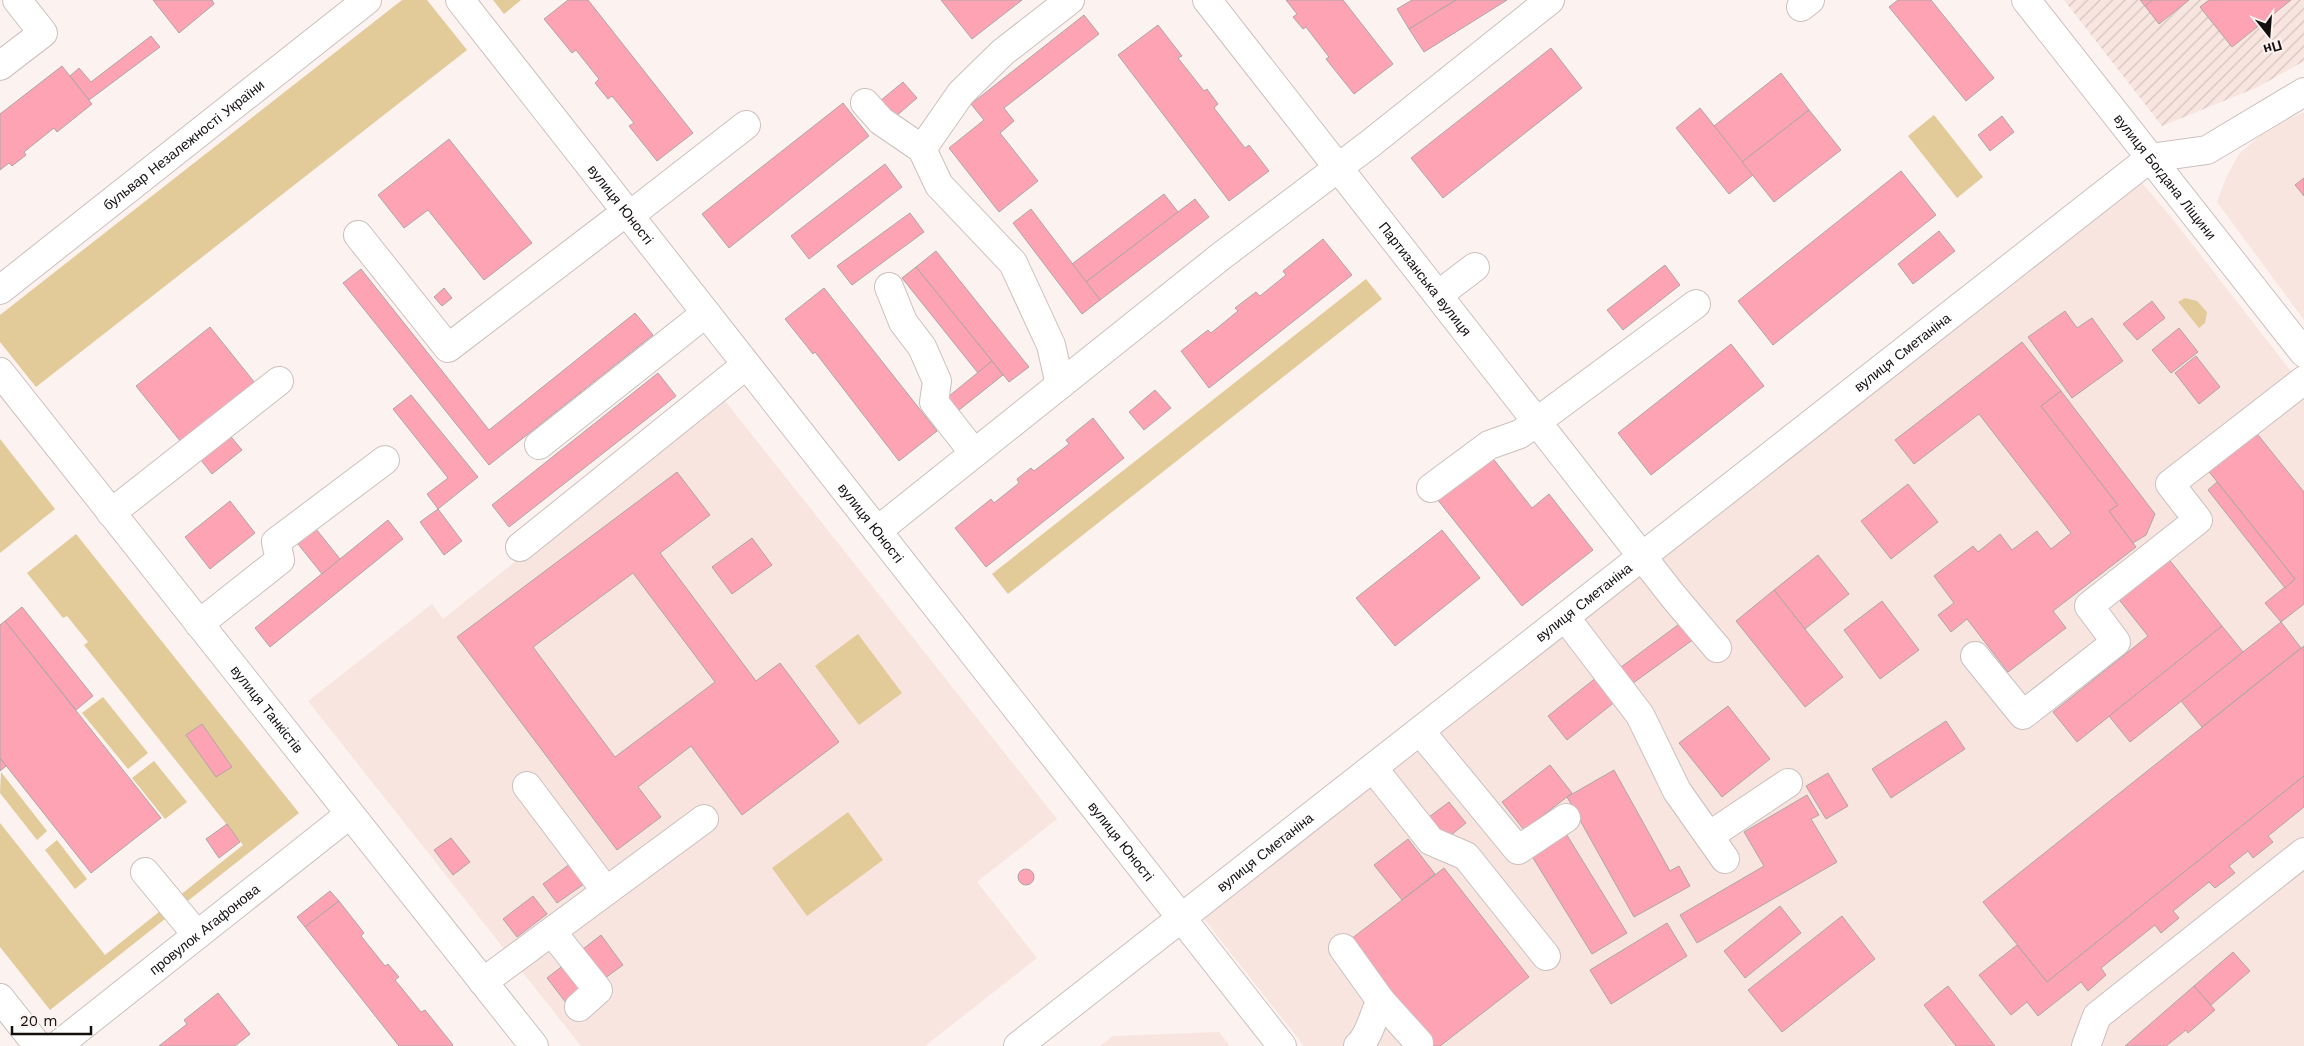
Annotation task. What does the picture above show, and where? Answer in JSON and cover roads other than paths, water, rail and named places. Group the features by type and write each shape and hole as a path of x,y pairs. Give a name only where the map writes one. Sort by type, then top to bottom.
{"street":[{"path":"0,66 42,33 17,0"},
{"name":"бульвар Незалежності України","path":"0,290 367,0"},
{"name":"вулиця Юності","path":"460,0 1282,1046"},
{"path":"922,149 960,93 1003,52 1070,0"},
{"name":"Партизанська вулиця","path":"1207,0 1537,422 1717,648"},
{"path":"877,531 1220,257 1550,0"},
{"name":"вулиця Богдана Ліщини","path":"2026,0 2304,353"},
{"path":"2150,158 2207,150 2304,92"},
{"path":"865,103 881,121 922,149 939,185 1013,263 1051,345 1060,384"},
{"path":"358,236 448,348 746,125"},
{"name":"вулиця Сметаніна","path":"1018,1046 2150,158"},
{"path":"1438,295 1475,267"},
{"path":"889,287 903,322 922,347 938,381 934,402 974,454"},
{"path":"1431,488 1489,445 1520,434 1696,304"},
{"path":"539,445 706,313"},
{"path":"520,547 746,364"},
{"name":"вулиця Танкістів","path":"0,372 534,1046"},
{"path":"1975,656 2023,716 2116,642 2089,606 2198,520 2170,484 2304,380"},
{"path":"111,513 279,382"},
{"path":"199,624 280,560 276,542 385,460"},
{"path":"1565,617 1640,715 1677,791 1725,859"},
{"path":"1420,730 1518,850 1566,818"},
{"path":"1373,768 1431,841 1466,856 1546,956"},
{"path":"1709,836 1788,783"},
{"path":"527,786 606,891"},
{"name":"провулок Агафонова","path":"57,1046 350,814"},
{"path":"483,982 704,819"},
{"path":"2086,1046 2097,1016 2304,852"},
{"path":"145,872 197,935"},
{"path":"552,932 598,990 579,1007"},
{"path":"1343,948 1381,1000 1419,1043"},
{"path":"0,998 38,1046"},
{"path":"1358,1046 1366,1039 1374,1012 1381,1000"}]}
